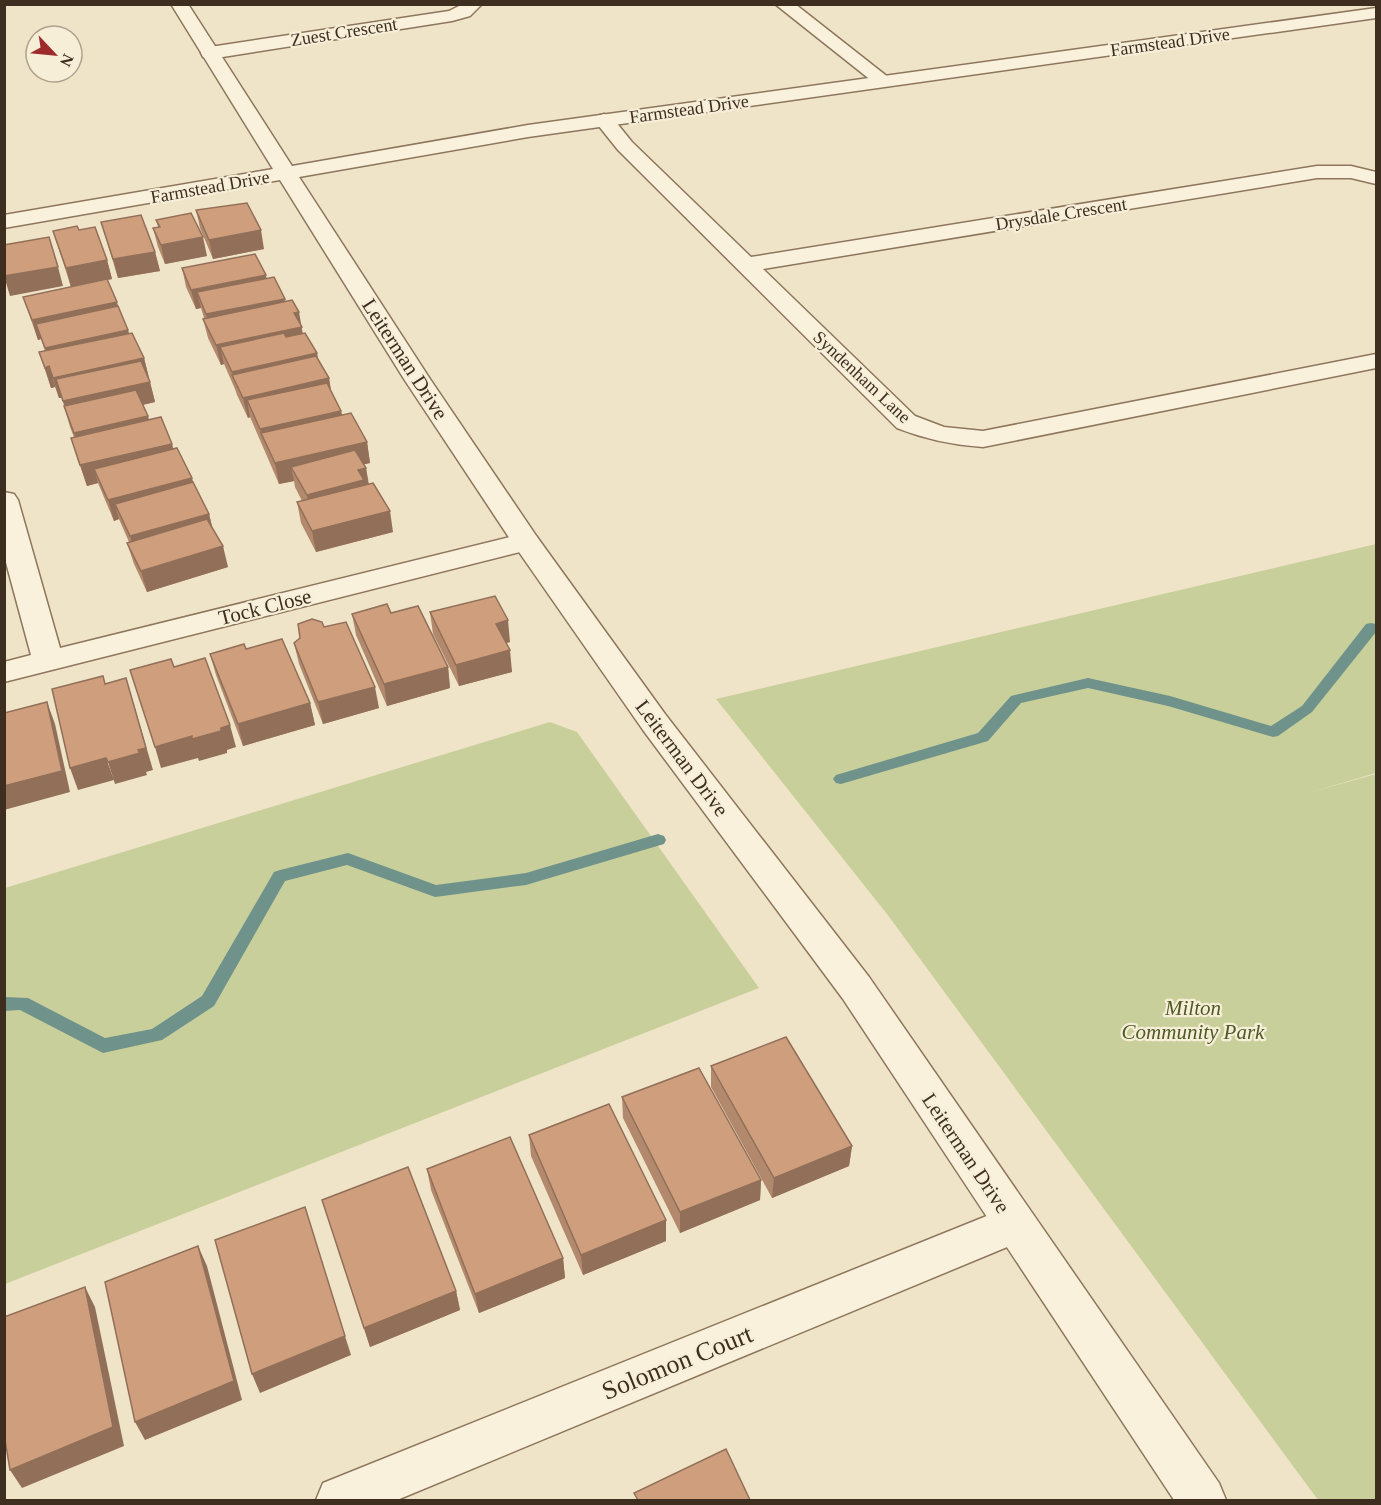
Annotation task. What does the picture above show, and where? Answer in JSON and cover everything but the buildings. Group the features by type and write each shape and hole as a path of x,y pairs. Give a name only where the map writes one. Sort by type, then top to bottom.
{"street":[{"name":"Leiterman Drive","path":"179,4 417,379 526,542 654,722 856,988 1202,1500"},
{"name":"Zuest Crescent","path":"210,53 452,16 464,12 474,4"},
{"path":"783,4 884,81"},
{"name":"Farmstead Drive","path":"4,222 528,131 1377,13"},
{"name":"Syndenham Lane","path":"604,120 625,146 906,422 930,433 953,438 983,439 1377,361"},
{"name":"Drysdale Crescent","path":"746,265 1317,172 1350,172 1377,178"},
{"path":"4,500 48,661"},
{"name":"Tock Close","path":"4,672 526,542"},
{"name":"Solomon Court","path":"340,1500 1014,1224"}],"green space":[{"name":"Milton Community Park","path":"1376,544 1376,773 1308,793 1376,774 1376,1500 1318,1500 887,914 716,699"},
{"path":"550,722 577,732 759,988 5,1284 5,888"}],"waterway":[{"path":"841,779 983,737 1016,699 1088,683 1170,701 1273,732 1307,709 1371,627 1376,628"},
{"path":"4,1004 22,1003 103,1046 156,1035 208,1001 280,876 348,859 435,891 526,879 658,840"}]}
